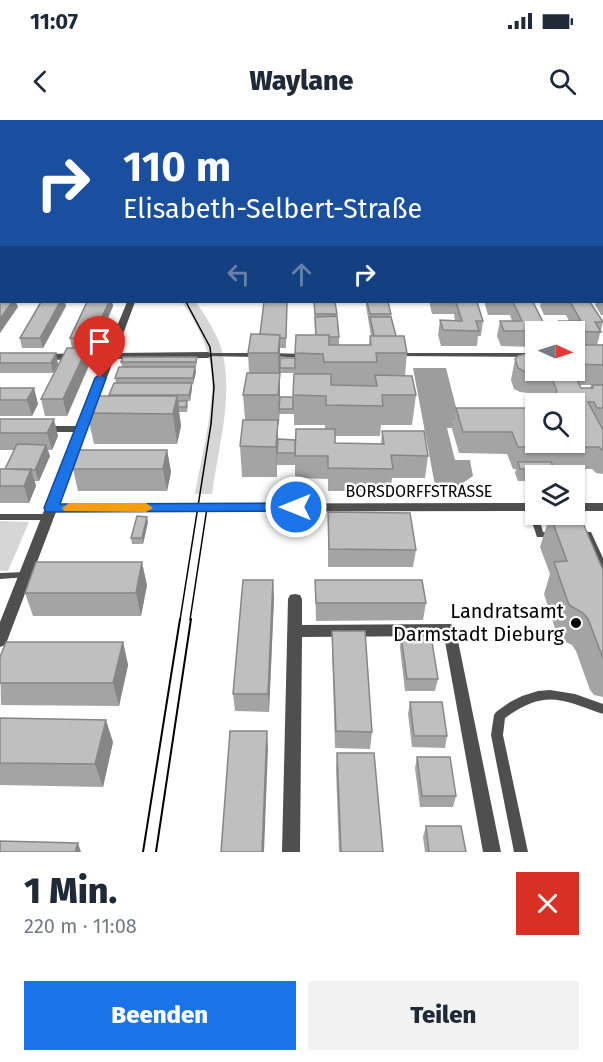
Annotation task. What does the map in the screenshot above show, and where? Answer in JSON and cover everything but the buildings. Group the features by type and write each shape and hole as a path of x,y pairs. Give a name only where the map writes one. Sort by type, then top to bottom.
{"street":[{"path":"0,641 108,356 131,303"},
{"path":"31,357 208,355"},
{"path":"33,429 81,429"},
{"name":"BORSDORFFSTRASSE","path":"49,513 525,507"},
{"path":"585,507 603,507"},
{"path":"291,852 295,599"},
{"path":"295,631 450,630 492,852"}],"lane":[{"path":"208,355 314,356"},
{"path":"393,355 525,355"},
{"path":"0,517 49,513"},
{"path":"538,525 540,535 588,534 603,567"},
{"path":"0,576 25,575"},
{"path":"521,852 497,735 500,715 518,701 537,694 572,696 603,709"}],"shaded area":[{"path":"183,303 197,303 204,313 220,344 225,368 226,404 212,494 195,494 210,414 212,383 207,351"},
{"path":"413,368 446,368 457,411 475,421 453,421 454,428 447,428 455,460 470,460 473,476 457,487 436,491"},
{"path":"0,521 29,522 8,571 0,571"}],"tram line":[{"path":"180,620 211,424 214,387 210,347 187,303"},
{"path":"190,620 207,508"},
{"path":"143,852 180,619"},
{"path":"156,852 191,619"}],"slow traffic":[{"path":"69,508 146,508"}],"place":[{"name":"Landratsamt Darmstadt Dieburg","path":"576,623"}],"route":[{"path":"100,378 51,508 296,507"}]}
